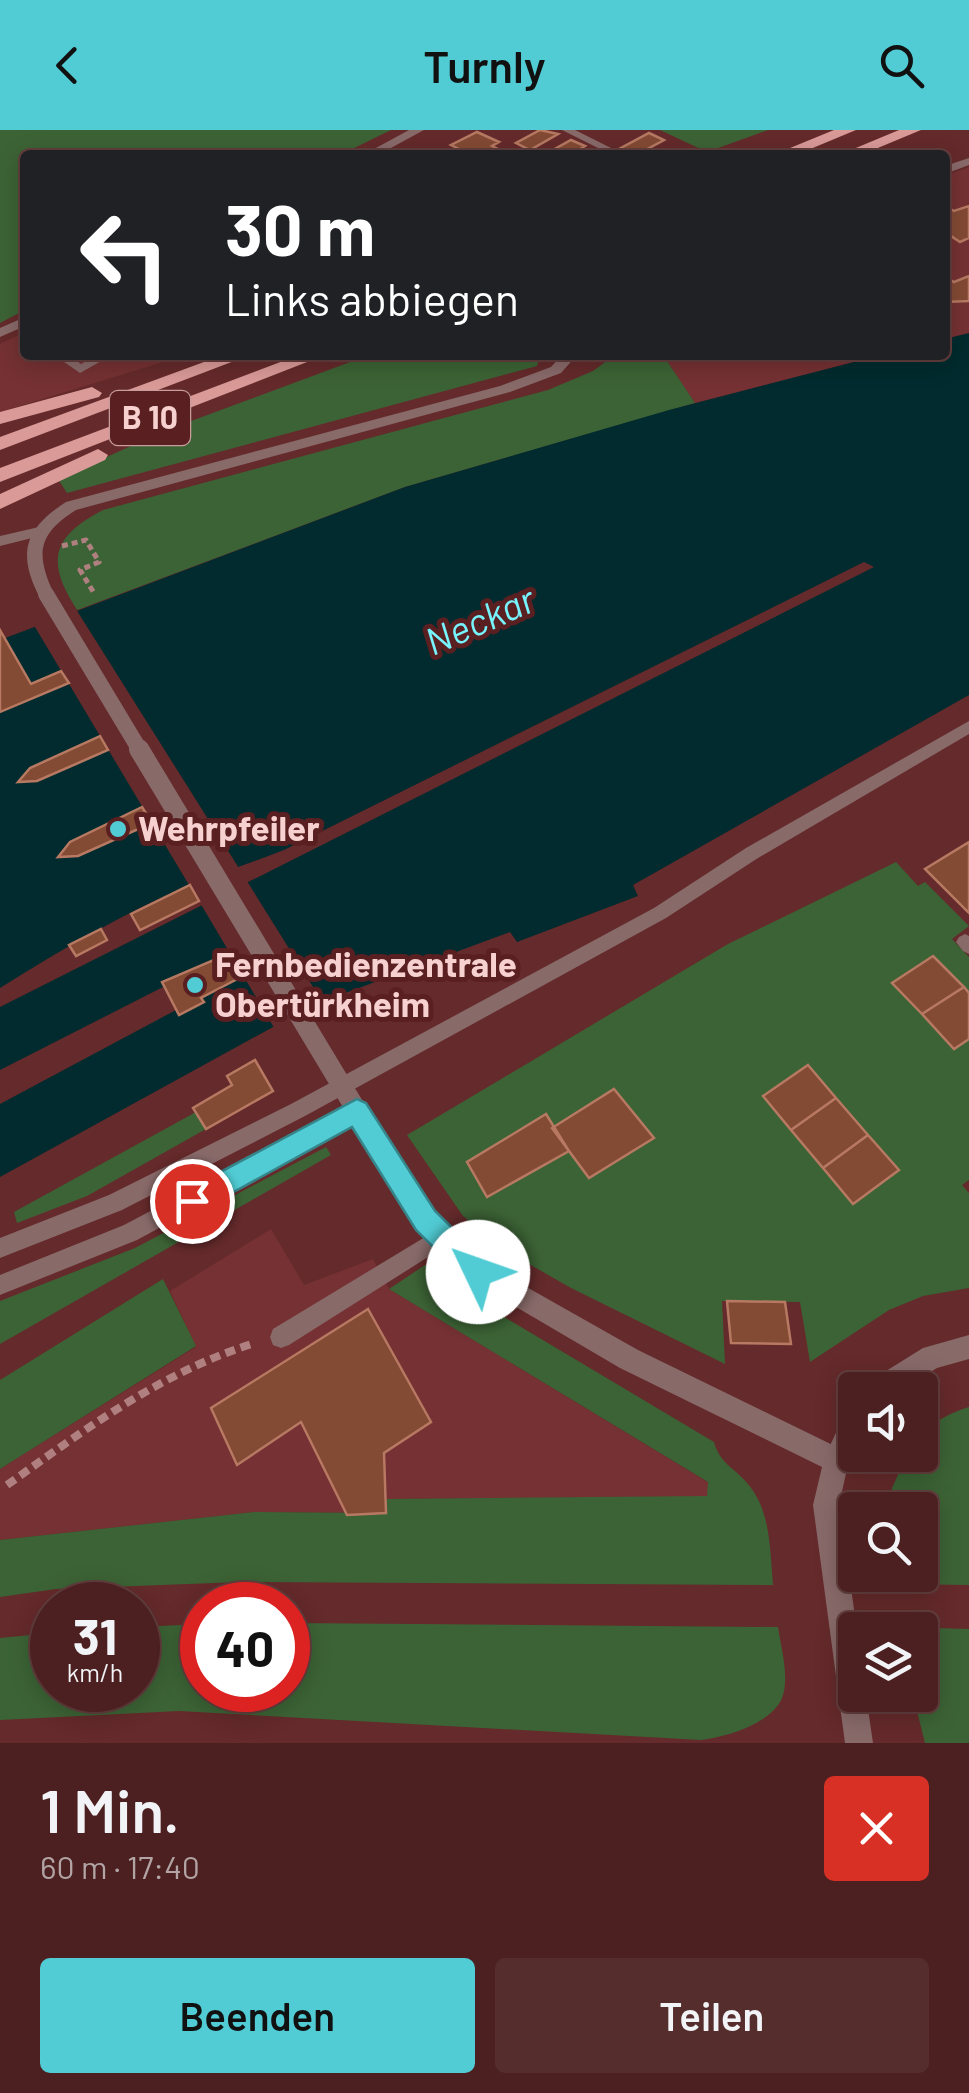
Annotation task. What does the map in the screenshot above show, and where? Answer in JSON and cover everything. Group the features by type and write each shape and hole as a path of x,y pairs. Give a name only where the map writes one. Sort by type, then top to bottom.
{"highway":[{"path":"794,150 848,130"},
{"path":"860,150 913,130"},
{"name":"B 10","path":"0,444 228,360"},
{"name":"B 10","path":"0,475 303,360"},
{"path":"0,502 105,452 265,389 305,360"},
{"path":"0,418 156,372 215,365"}],"street":[{"path":"378,150 418,130"},
{"path":"565,360 556,370 505,390 84,501 60,512 39,532 33,562 46,594 412,1203 440,1238 478,1272 590,1338 836,1460"},
{"path":"908,1372 932,1357 969,1348"},
{"path":"838,1456 828,1490 828,1522 859,1743"}],"lane":[{"path":"567,130 609,150"},
{"path":"67,360 80,369 97,360"},
{"path":"0,540 39,532"},
{"path":"0,1248 115,1203 298,1110 660,913 752,853 969,727"},
{"path":"0,1285 130,1233 357,1111"},
{"path":"281,1337 440,1238"}],"path":[{"path":"86,540 99,562 80,570 94,593"},
{"path":"8,1485 115,1410 199,1360 281,1337"}],"shaded area":[{"path":"969,167 969,333 950,338 950,174"},
{"path":"20,334 20,360 170,360 0,412 0,344"},
{"path":"666,360 862,360 695,403"},
{"path":"271,1229 304,1285 373,1259 389,1289 709,1483 707,1497 387,1499 386,1513 254,1512 0,1540 0,1469 196,1347 170,1291"}],"green space":[{"path":"0,130 391,130 350,150 20,150 20,313 0,323"},
{"path":"660,130 768,130 713,150 703,150"},
{"path":"356,360 539,360 537,366 67,493 58,479 164,431"},
{"path":"608,360 666,360 695,403 405,487 77,610 67,593 58,564 59,552 73,530 103,510 548,390 593,371"},
{"path":"896,862 918,886 925,882 969,926 952,939 969,957 969,1180 962,1185 969,1193 969,1288 923,1296 889,1310 810,1362 800,1302 722,1301 725,1364 571,1288 501,1248 463,1216 407,1135 728,944"},
{"path":"196,1112 206,1129 87,1196 17,1223 14,1212"},
{"path":"326,1147 331,1155 0,1344 0,1301 135,1248"},
{"path":"425,1265 469,1296 714,1442 761,1506 768,1532 773,1585 30,1582 30,1593 0,1597 0,1540 254,1512 386,1513 386,1499 707,1496 708,1482 389,1289"},
{"path":"163,1279 196,1346 0,1469 0,1380"},
{"path":"969,1407 969,1585 938,1585 938,1492 891,1492 899,1472 938,1472 938,1421"},
{"path":"310,1623 778,1627 785,1681 776,1707 758,1722 701,1740 197,1712 310,1712"},
{"path":"180,1625 180,1711 160,1712 160,1626"},
{"path":"938,1628 969,1629 969,1743 925,1743 917,1712 938,1712"},
{"path":"30,1635 30,1712 159,1712 0,1720 0,1638"}],"water":[{"name":"Neckar","path":"969,333 969,695 633,885 638,896 517,942 510,932 313,1005 0,1177 0,1104 176,1010 163,987 0,1070 0,1007 874,567 864,562 284,850 141,908 0,988 0,640 405,487 669,410 862,360 950,360 950,338"}],"pier":[{"path":"74,606 242,873 192,890 32,622"},
{"path":"245,878 325,1006 276,1031 199,901"}],"building":[{"path":"540,130 558,134 530,150 516,143"},
{"path":"477,132 499,142 492,146 500,150 461,150 451,145"},
{"path":"649,133 664,140 645,150 621,148"},
{"path":"571,140 585,146 578,150 553,150"},
{"path":"969,206 969,238 960,242 950,235 950,209"},
{"path":"969,276 969,301 950,302 950,280"},
{"path":"0,630 31,684 61,671 69,683 0,712"},
{"name":"Wehrpfeiler","path":"100,736 108,750 37,781 18,782 30,768"},
{"name":"Wehrpfeiler","path":"142,807 152,823 78,856 58,857 70,842"},
{"path":"969,842 969,913 925,869"},
{"name":"Wehrpfeiler","path":"190,885 199,901 140,930 131,914"},
{"path":"101,929 107,940 76,956 69,945"},
{"name":"Fernbedienzentrale Obertürkheim","path":"230,953 243,976 201,998 204,1002 179,1015 162,982"},
{"path":"933,956 964,987 922,1014 892,983"},
{"path":"964,987 969,993 969,1039 954,1049 922,1014"},
{"path":"255,1060 273,1091 206,1129 193,1108 232,1085 227,1076"},
{"path":"808,1065 836,1098 791,1130 763,1096"},
{"path":"614,1089 654,1138 589,1178 552,1128"},
{"path":"836,1098 868,1135 823,1168 791,1130"},
{"path":"546,1114 569,1151 487,1197 467,1162"},
{"path":"868,1135 899,1170 853,1204 823,1168"},
{"path":"727,1301 785,1302 791,1344 731,1343"},
{"path":"368,1309 431,1422 384,1453 386,1513 347,1515 301,1422 237,1465 211,1408"}],"place":[{"name":"Wehrpfeiler","path":"118,829"},
{"name":"Fernbedienzentrale Obertürkheim","path":"195,985"}],"route":[{"path":"192,1201 357,1111 412,1203 440,1238 478,1272"}]}
